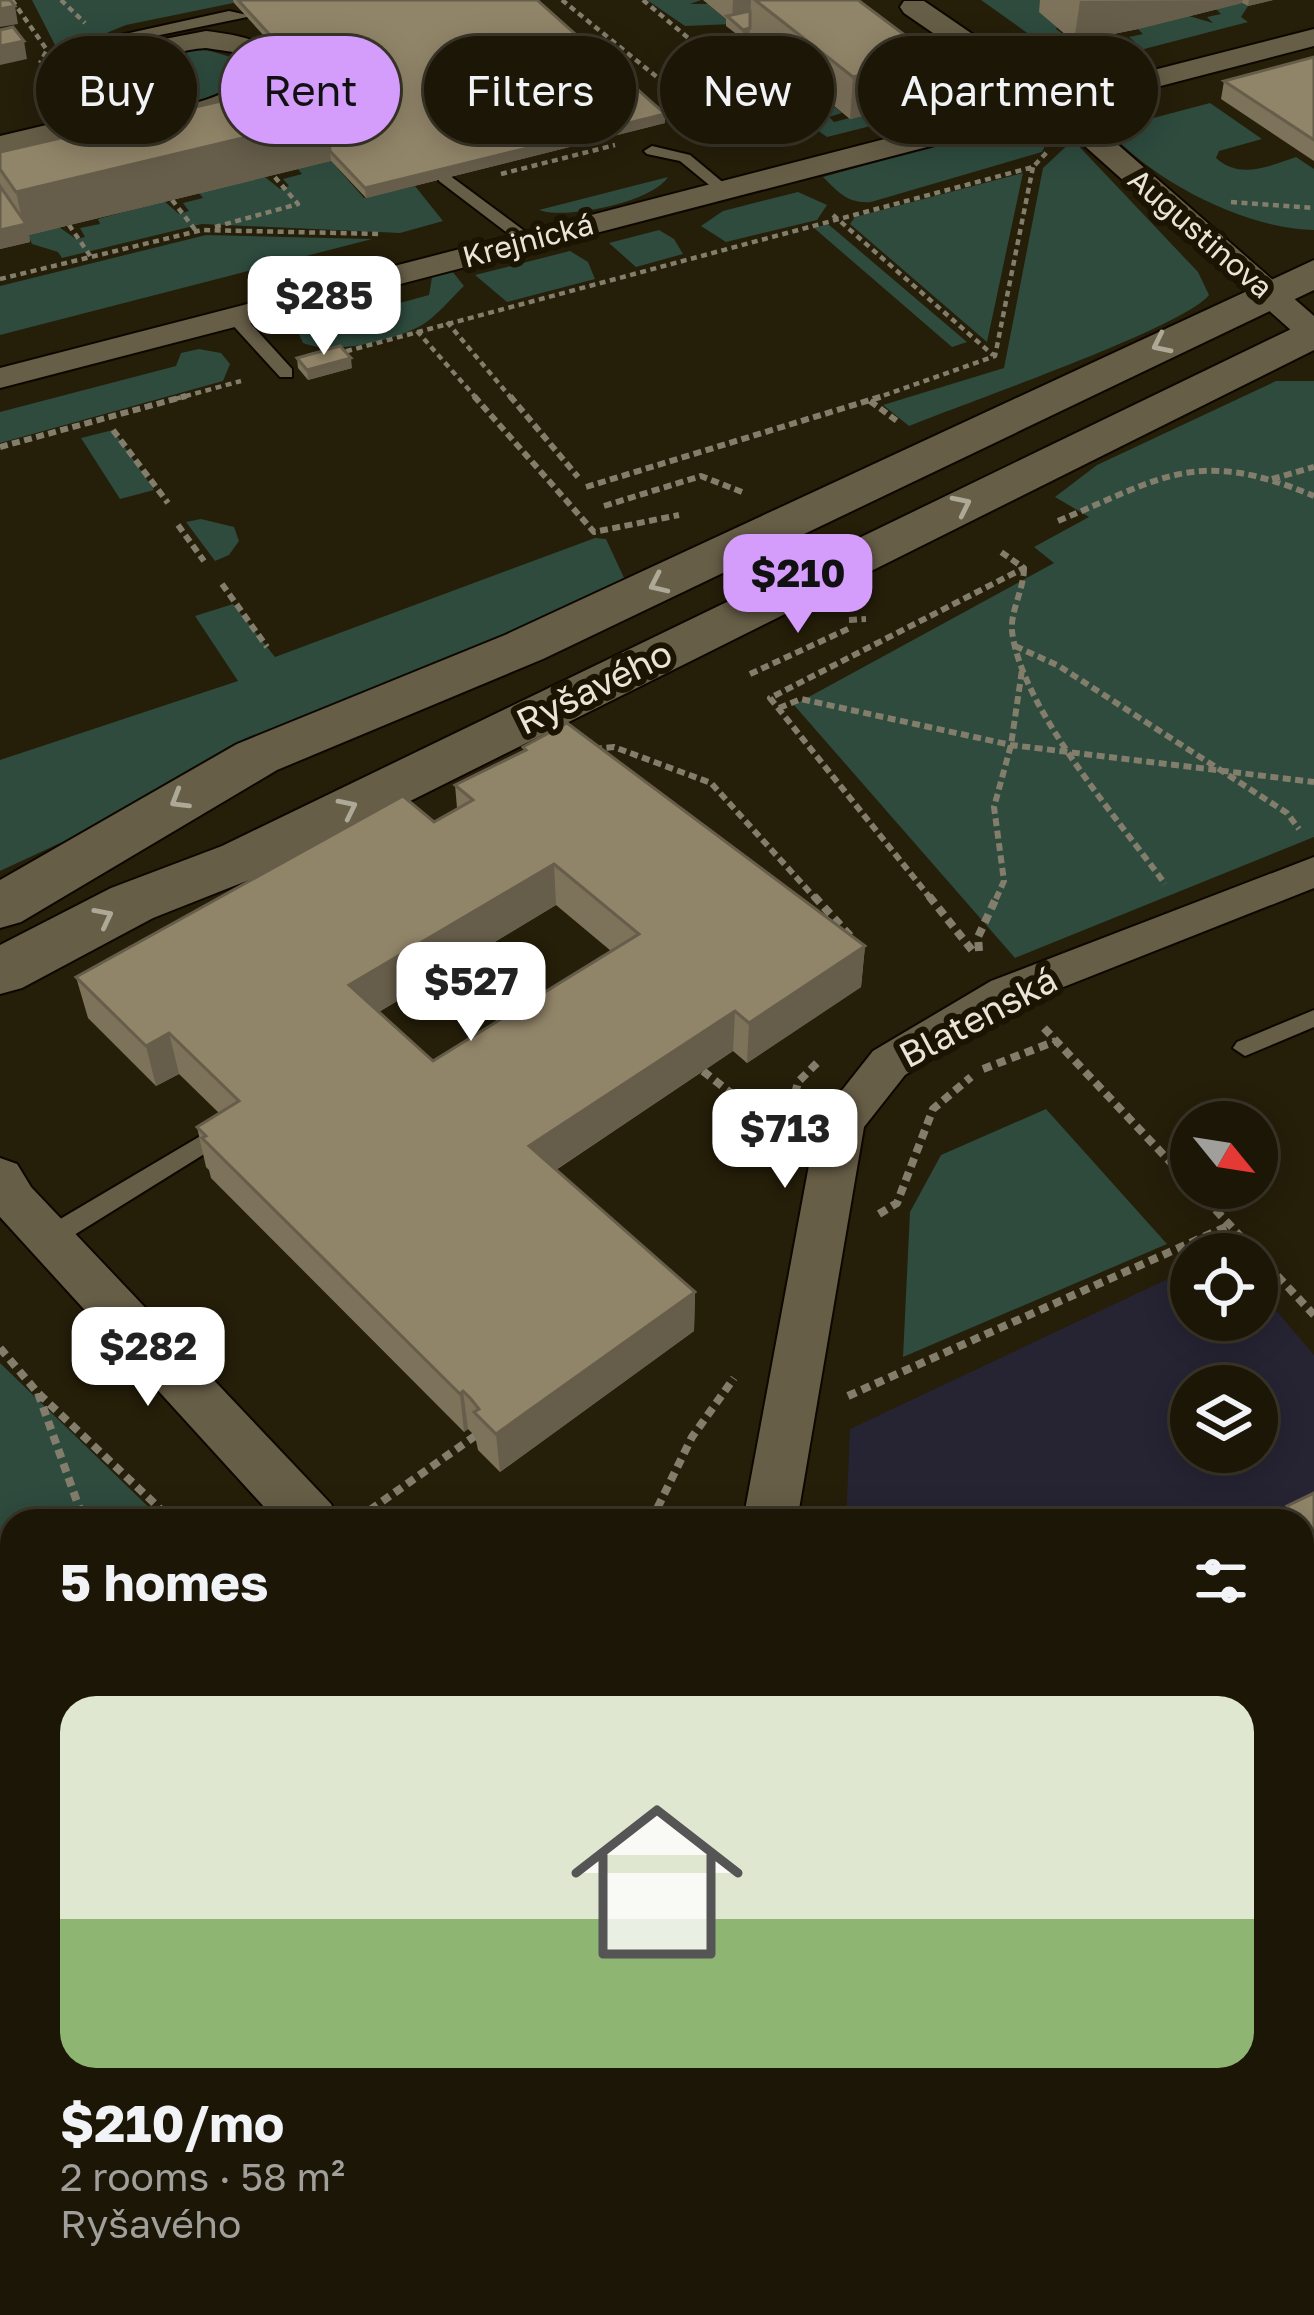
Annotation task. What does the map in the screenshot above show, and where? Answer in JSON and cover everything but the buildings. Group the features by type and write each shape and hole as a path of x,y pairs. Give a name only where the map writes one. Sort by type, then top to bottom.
{"main road":[{"name":"Ryšavého","path":"0,907 257,758 524,647 1290,283"},
{"name":"Ryšavého","path":"0,972 132,903 265,849 1314,332"}],"street":[{"name":"Augustinova","path":"915,2 962,36"},
{"name":"Krejnická","path":"1158,77 1314,37"},
{"path":"197,39 244,46 271,65 260,81 217,104 197,109"},
{"path":"0,145 36,137"},
{"name":"Krejnická","path":"0,378 900,144"},
{"name":"Augustinova","path":"1108,144 1290,283 1314,332"},
{"name":"Blatenská","path":"772,1509 841,1122 889,1063 1007,992 1198,918 1307,852"},
{"path":"5,1190 301,1509"}],"lane":[{"path":"135,36 229,15 245,16"},
{"path":"652,151 685,158 724,190"},
{"path":"444,178 460,193 500,214 528,241"},
{"path":"235,317 284,370"},
{"path":"1245,1048 1314,1018"},
{"path":"49,1238 214,1137"}],"path":[{"path":"12,0 37,36"},
{"path":"62,0 85,23"},
{"path":"562,0 660,80"},
{"path":"643,0 838,160"},
{"path":"482,179 620,144"},
{"path":"0,447 479,312 492,315 1033,166 994,356"},
{"path":"0,279 298,204 273,175"},
{"path":"172,200 199,231 388,234"},
{"path":"825,204 835,218 994,356"},
{"path":"69,225 91,257"},
{"path":"447,322 578,477"},
{"path":"417,331 594,532 682,514"},
{"path":"586,487 869,400 994,356"},
{"path":"869,400 898,422"},
{"path":"113,430 168,503"},
{"path":"1270,479 1314,467"},
{"path":"1058,521 1105,502 1130,485 1224,470 1270,479 1314,496"},
{"path":"604,506 701,476 744,493"},
{"path":"178,526 204,561"},
{"path":"1001,551 1024,568"},
{"path":"1024,568 1024,586 1011,628 1034,698 1069,753 1132,833 1154,872 1198,918"},
{"path":"1022,669 1011,745 994,807 1004,881 978,937 979,959 770,698 1024,568"},
{"path":"222,584 266,647"},
{"path":"750,674 850,628"},
{"path":"1014,646 1059,666 1287,813 1307,852"},
{"path":"779,708 800,699 1011,745 1314,782"},
{"path":"614,747 711,783 862,950"},
{"path":"827,938 844,928"},
{"path":"1007,992 1170,1161"},
{"path":"866,1222 897,1203 933,1109 978,1071 1057,1041"},
{"path":"703,1072 746,1106"},
{"path":"1215,1209 1237,1233"},
{"path":"826,1406 1230,1225"},
{"path":"1278,1276 1314,1315"},
{"path":"0,1348 38,1392 160,1509"},
{"path":"38,1392 79,1509"},
{"path":"371,1509 475,1436"}],"shaded area":[{"path":"1170,1278 1170,1341 1278,1341 1278,1313 1314,1355 1314,1509 847,1509 850,1429"}],"green space":[{"path":"32,0 248,0 126,25 99,36 50,36"},
{"path":"647,0 701,0 690,4 708,4 732,24 685,26"},
{"path":"981,0 1071,0 1056,29 1066,36 1032,36"},
{"path":"1242,3 1248,6 1241,17 1248,22 1158,45 1158,36 1134,36 1143,34 1138,29 1189,16 1213,23 1207,17 1221,14 1216,9"},
{"path":"878,15 906,36 891,36"},
{"path":"197,49 221,54 221,92 197,100"},
{"path":"1210,103 1262,139 1219,151 1216,158 1225,165 1255,169 1296,157 1314,169 1314,230 1287,228 1231,211 1149,167 1122,144 1158,144 1158,117"},
{"path":"858,116 858,129 834,135 834,122"},
{"path":"942,144 1046,144 1042,152 871,202 850,199 823,177"},
{"path":"1069,144 1077,144 1198,272 1209,295 1191,309 1117,345 909,426 883,405 1004,368 1043,168"},
{"path":"331,161 364,198 415,186 443,221 400,233 202,224 62,258 58,252 32,244 28,235 59,227 76,239 85,237 80,228 100,224 98,219 164,201 179,214 189,211 183,203 203,198 199,193 265,177 280,189 289,186 283,179 302,174 298,169"},
{"path":"1023,173 987,342 850,224 855,217"},
{"path":"668,177 645,194 608,207 568,213 539,210"},
{"path":"798,192 827,205 817,220 726,242 701,226 723,211"},
{"path":"828,224 967,342 952,347 814,228"},
{"path":"659,230 674,239 683,254 636,267 609,243"},
{"path":"206,235 372,239 0,335 0,286"},
{"path":"570,251 588,262 595,279 507,302 475,275"},
{"path":"452,271 464,286 433,317 410,331 330,348 303,343 298,332 312,317 330,322 429,295 432,277"},
{"path":"199,349 221,353 230,364 223,381 0,443 0,412 176,366 181,353"},
{"path":"1276,381 1314,381 1314,837 1015,958 794,705 1054,563 1034,547 1089,517 1055,497 1097,465"},
{"path":"113,430 154,490 120,499 81,438"},
{"path":"201,519 234,527 239,541 229,555 215,561 186,522"},
{"path":"595,538 606,539 625,580 0,871 0,760 238,681 195,616 233,604 275,657"},
{"path":"1046,1109 1167,1244 903,1357 910,1212 941,1155"},
{"path":"0,1363 151,1509 0,1509"}]}
